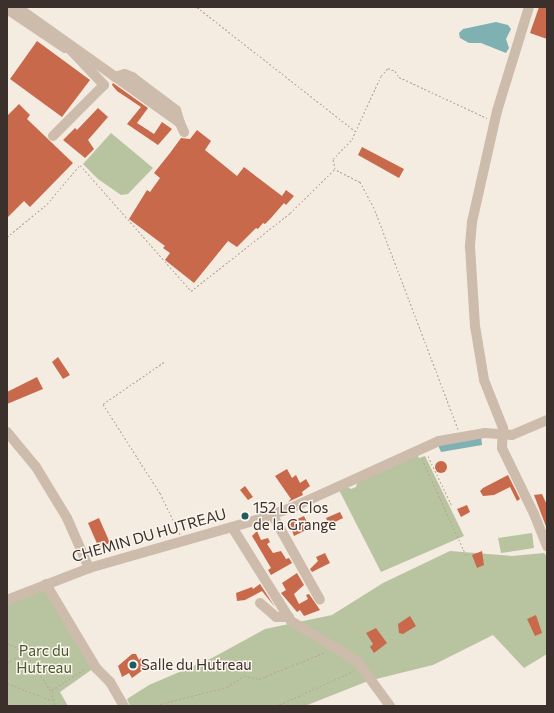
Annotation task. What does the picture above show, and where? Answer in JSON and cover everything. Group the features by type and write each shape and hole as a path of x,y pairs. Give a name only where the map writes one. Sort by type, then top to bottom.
{"street":[{"path":"17,7 182,127"},
{"path":"529,7 494,122 473,216 470,247 479,353 487,392 503,428 502,448 534,514 547,547"},
{"path":"7,9 71,51"},
{"path":"53,136 104,86 71,51 64,40"},
{"name":"CHEMIN DU HUTREAU","path":"7,600 89,568 232,527 317,498 420,448 462,436 485,433 502,435 516,434 547,420"},
{"path":"7,432 36,467 63,512 89,568"},
{"path":"272,514 320,600"},
{"path":"232,527 289,617 299,627 335,648 362,667 390,706"},
{"path":"46,584 93,663 124,706"},
{"path":"260,603 276,617 289,617"}],"path":[{"path":"196,7 355,132"},
{"path":"335,169 333,159 352,139 382,76 388,68 395,71 399,77 494,122"},
{"path":"7,238 47,204 80,165 190,291 290,213 335,169"},
{"path":"335,169 360,182 374,208 428,356 456,426 462,436"},
{"path":"164,362 103,404 160,494 184,541"},
{"path":"420,448 452,506"},
{"path":"420,448 466,555"},
{"path":"7,644 24,653 51,691 55,706"},
{"path":"152,706 227,686 244,676 259,678 335,648"},
{"path":"7,663 24,653"},
{"path":"51,691 93,663"},
{"path":"276,706 362,667"},
{"path":"7,684 54,701"}],"green space":[{"path":"111,133 153,168 128,194 121,195 98,179 83,164"},
{"path":"416,453 419,458 425,456 464,536 381,572 339,490 346,486 351,489 356,487 358,480"},
{"path":"532,533 534,548 501,553 498,538"},
{"path":"450,551 512,556 544,553 547,556 547,654 524,668 493,635 433,665 368,681 305,706 130,706 127,699 149,685 212,658 265,629 332,615 383,583"},
{"name":"Parc du Hutreau","path":"46,586 94,668 60,692 68,706 7,706 7,604"}],"water":[{"path":"496,22 508,25 511,29 506,39 509,48 506,53 481,43 469,43 460,38 459,33 463,29"},
{"path":"481,436 482,445 441,452 438,445"}],"building":[{"path":"539,7 547,7 547,39 530,33"},
{"path":"37,41 90,80 62,117 10,79"},
{"path":"113,83 148,108 137,123 154,134 162,122 172,129 158,145 127,124 141,107 117,91 112,85"},
{"path":"19,104 30,115 27,119 73,163 30,207 24,201 7,218 7,116"},
{"path":"98,108 108,117 88,140 94,149 85,158 63,140 75,128 77,130"},
{"path":"197,130 211,141 205,150 237,176 244,167 282,196 286,190 294,196 286,205 284,203 265,224 263,223 258,229 256,228 237,247 228,241 194,283 165,260 170,253 163,248 165,246 129,219 147,190 150,192 160,178 154,173 181,138 190,139"},
{"path":"362,147 404,169 399,178 358,155"},
{"path":"58,357 70,375 63,379 52,362"},
{"path":"37,377 43,389 7,404 7,392"},
{"path":"441,461 445,463 447,467 445,471 441,473 437,471 435,467 437,463"},
{"path":"287,469 292,478 296,475 300,483 306,479 310,486 302,492 303,495 288,502 291,499 275,476"},
{"path":"508,475 520,499 517,501 510,487 494,495 483,496 480,491 483,488"},
{"path":"245,486 253,497 248,500 240,490"},
{"path":"542,494 547,505 547,529 534,495"},
{"path":"467,505 470,512 461,517 457,509"},
{"path":"340,512 343,518 329,525 326,518"},
{"path":"304,516 310,528 294,536 289,523"},
{"path":"99,518 110,543 99,548 88,523"},
{"path":"257,531 261,540 268,538 270,542 267,544 273,553 281,551 286,559 289,558 292,563 271,575 268,570 271,568 252,536"},
{"path":"482,551 484,565 477,568 472,555"},
{"path":"325,553 330,563 312,572 310,569 318,561 316,557"},
{"path":"297,573 304,585 294,594 299,604 308,599 306,595 309,594 320,610 304,616 300,610 297,612 281,593 286,590 282,583"},
{"path":"260,584 275,607 262,591 245,600 237,601 236,593 252,587 253,589"},
{"path":"536,615 542,633 535,636 527,619"},
{"path":"410,616 416,626 403,634 399,633 398,624"},
{"path":"376,628 387,643 374,653 370,647 373,644 366,633"},
{"name":"Salle du Hutreau","path":"132,654 136,654 139,660 141,658 147,667 132,678 129,673 122,677 118,666"}],"place":[{"name":"152 Le Clos de la Grange","path":"245,516"},
{"name":"Salle du Hutreau","path":"133,665"}]}
